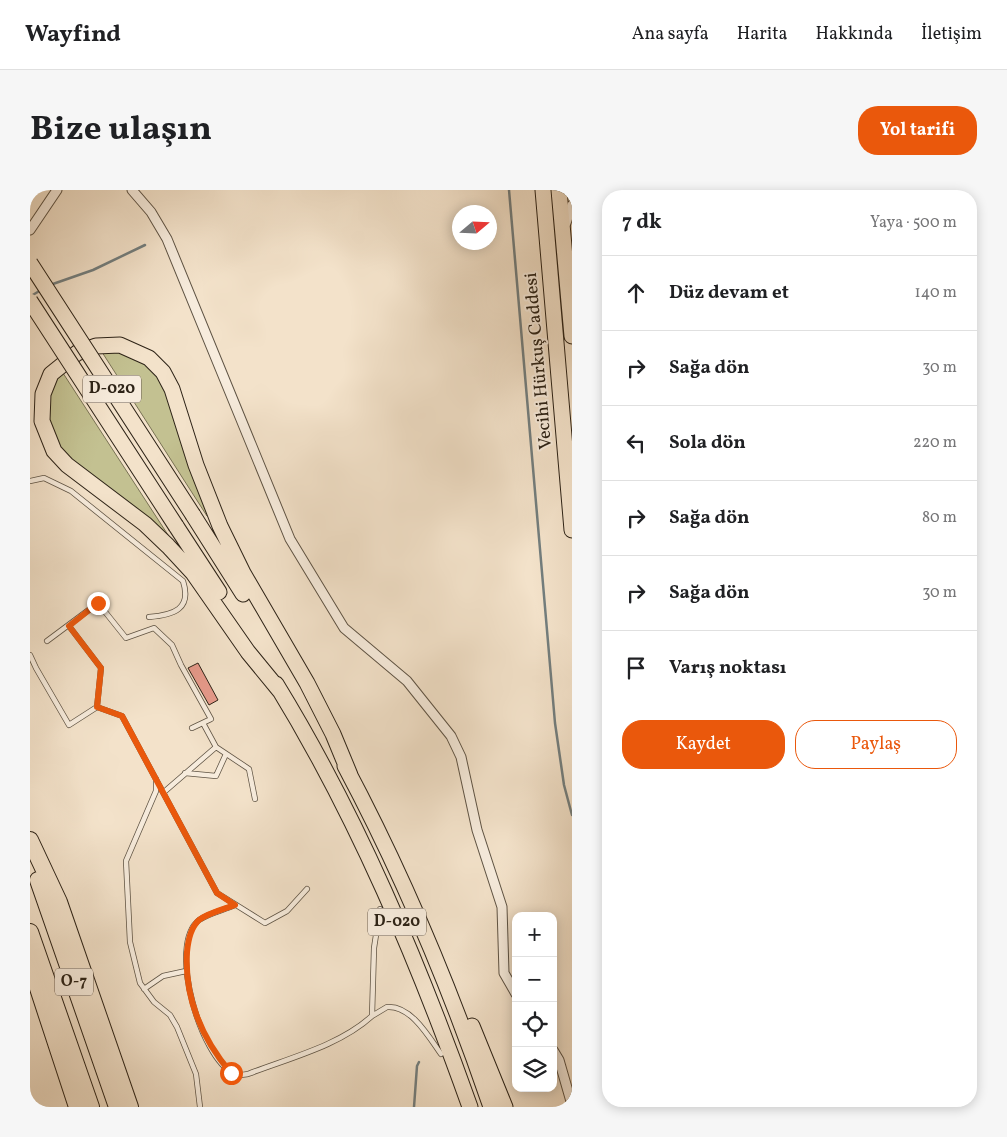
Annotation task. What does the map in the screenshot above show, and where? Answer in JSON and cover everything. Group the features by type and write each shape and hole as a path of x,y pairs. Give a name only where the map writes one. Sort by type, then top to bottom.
{"highway":[{"path":"30,840 58,902 130,1107"},
{"name":"O-7","path":"30,856 117,1107"},
{"name":"O-7","path":"30,932 91,1107"},
{"path":"30,964 77,1107"}],"main road":[{"name":"Vecihi Hürkuş Caddesi","path":"543,190 572,530"},
{"name":"Vecihi Hürkuş Caddesi","path":"559,190 572,336"},
{"name":"D-020","path":"30,263 284,658 350,775 415,910 459,1018 491,1107"},
{"name":"D-020","path":"30,301 176,526 280,691 310,743 348,816 399,927 441,1028 470,1107"},
{"path":"280,691 248,652 197,578 168,546 137,518 66,464 54,451 42,421 43,394 51,374 77,353 96,346 120,345 149,358 163,372 172,389 196,465 220,526 243,574 307,683 333,734 350,775"},
{"path":"310,743 440,1054 459,1107"},
{"path":"415,910 454,982 505,1107"}],"street":[{"path":"30,230 57,190"},
{"path":"132,190 151,212 167,239 290,540 344,628 406,680 451,736 461,757 477,830 502,907 504,974 512,987"},
{"path":"564,245 566,222 572,205"},
{"path":"557,1057 572,1105"}],"lane":[{"path":"30,480 44,478 71,491 184,581 188,594 184,604 177,611 162,616 149,617"},
{"path":"47,641 98,603 126,638 154,628 172,645 211,719 192,728"},
{"path":"69,626 101,668 97,707"},
{"path":"30,654 69,725 97,707"},
{"path":"97,707 122,716 156,776 217,893 265,923 287,911 307,889"},
{"path":"203,723 216,747 249,769 255,799"},
{"path":"164,792 216,747"},
{"path":"186,773 216,776 226,754"},
{"path":"156,776 156,792 126,861 130,942 140,983 154,1002 170,1015 177,1027 196,1074 200,1107"},
{"path":"235,905 198,921 188,938 186,971 197,1018 205,1036 231,1073 238,1075 248,1074 341,1038 387,1007 401,1010 428,1035 440,1054"},
{"path":"372,1016 374,948 380,909"},
{"path":"144,989 163,976 186,971"}],"shaded area":[{"path":"100,349 131,352 161,379 209,514 207,516"},
{"path":"61,370 170,538 65,458 48,432 49,393"}],"building":[{"path":"198,663 218,700 209,705 188,668"}],"waterway":[{"path":"509,190 555,723 564,785 572,815"},
{"path":"50,285 93,270 145,245"},
{"path":"31,296 41,290"},
{"path":"414,1107 417,1066 419,1062"}],"route":[{"path":"98,603 69,626 101,668 97,707 122,716 156,776 217,893 235,905 198,921 188,938 186,971 187,982 197,1018 217,1057 231,1073"}]}
